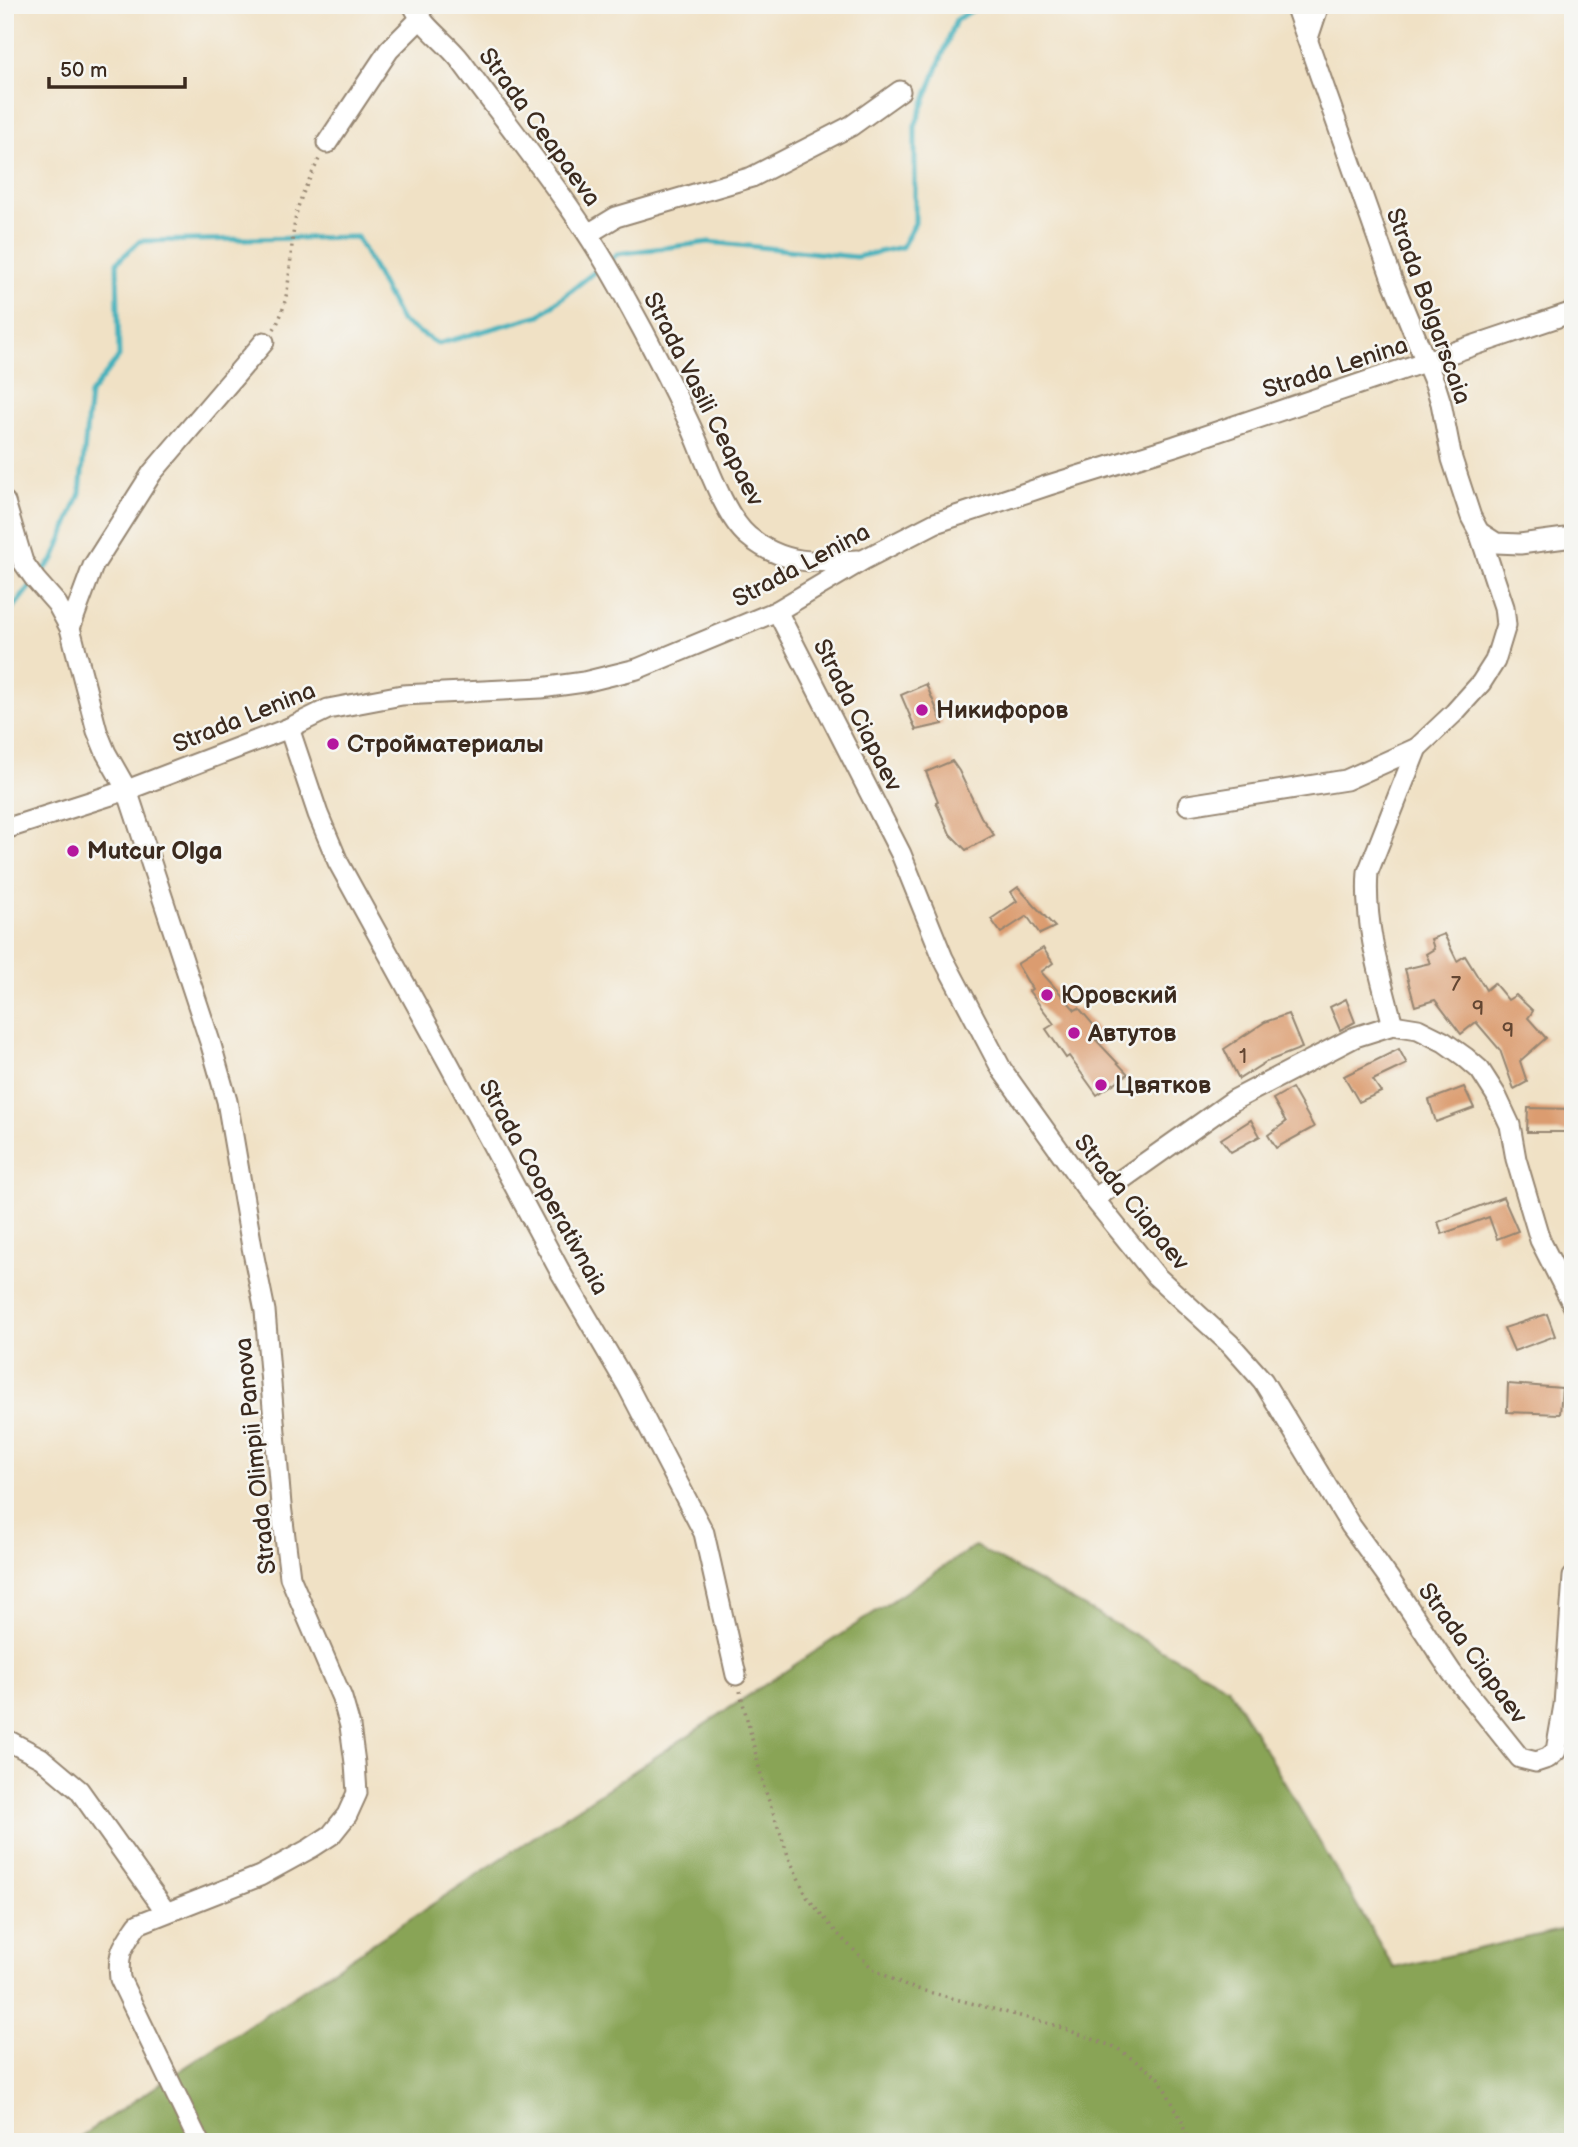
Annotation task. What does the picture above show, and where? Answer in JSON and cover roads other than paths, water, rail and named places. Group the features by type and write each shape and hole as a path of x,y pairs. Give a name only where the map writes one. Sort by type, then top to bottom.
{"street":[{"name":"Strada Bolgarscaia","path":"1295,5 1393,282 1441,403 1467,507 1479,532 1504,607 1506,625 1495,661 1481,683 1418,748"},
{"path":"1308,38 1319,5"},
{"path":"327,143 416,12"},
{"name":"Strada Ceapaeva","path":"416,12 454,52 593,242"},
{"path":"593,242 617,218 752,177 851,125 900,91"},
{"name":"Strada Vasili Ceapaev","path":"593,242 627,299 691,428 725,504 747,536 781,557 817,563 863,560"},
{"name":"Strada Lenina","path":"5,829 127,790 289,728 328,709 402,695 541,688 584,682 636,670 777,611 863,560 935,523 1426,363 1573,312"},
{"path":"70,628 93,566 152,473 264,342"},
{"name":"Strada Olimpii Panova","path":"5,502 11,545 57,604 70,628 97,732 127,790 227,1101 265,1311 281,1505 290,1577 342,1698 355,1763 357,1793 346,1815 331,1835 260,1876 138,1924 118,1958 120,1979 199,2142"},
{"path":"1479,532 1496,543 1520,544 1573,537"},
{"name":"Strada Ciapaev","path":"777,611 901,854 943,958 996,1059 1094,1199 1156,1276 1230,1344 1263,1381 1351,1526 1452,1673 1520,1758 1536,1762 1548,1758 1556,1751 1565,1692 1573,1577"},
{"name":"Strada Cooperativnaia","path":"289,728 318,814 338,862 561,1273 628,1387 704,1533 736,1675"},
{"path":"1188,805 1346,780 1418,748"},
{"path":"1394,1025 1377,963 1366,891 1368,873 1418,748"},
{"path":"1094,1199 1234,1100 1355,1037 1394,1025 1418,1030 1444,1042 1480,1070 1496,1095 1510,1125 1516,1159 1540,1240 1573,1305"},
{"path":"5,1739 41,1758 79,1790 166,1912"}],"waterway":[{"path":"610,260 617,254 709,242 856,257 902,247 915,223 915,126 956,20 981,5"},
{"path":"38,576 54,559 80,493 90,394 119,357 117,262 140,241 357,237 401,321 438,344 540,315 602,266"},
{"path":"5,614 32,584"}],"place":[{"name":"Никифоров","path":"922,710"},
{"name":"Стройматериалы","path":"333,744"},
{"name":"Mutcur Olga","path":"73,851"},
{"name":"Юровский","path":"1047,995"},
{"name":"Автутов","path":"1074,1033"},
{"name":"Цвятков","path":"1101,1085"}]}
